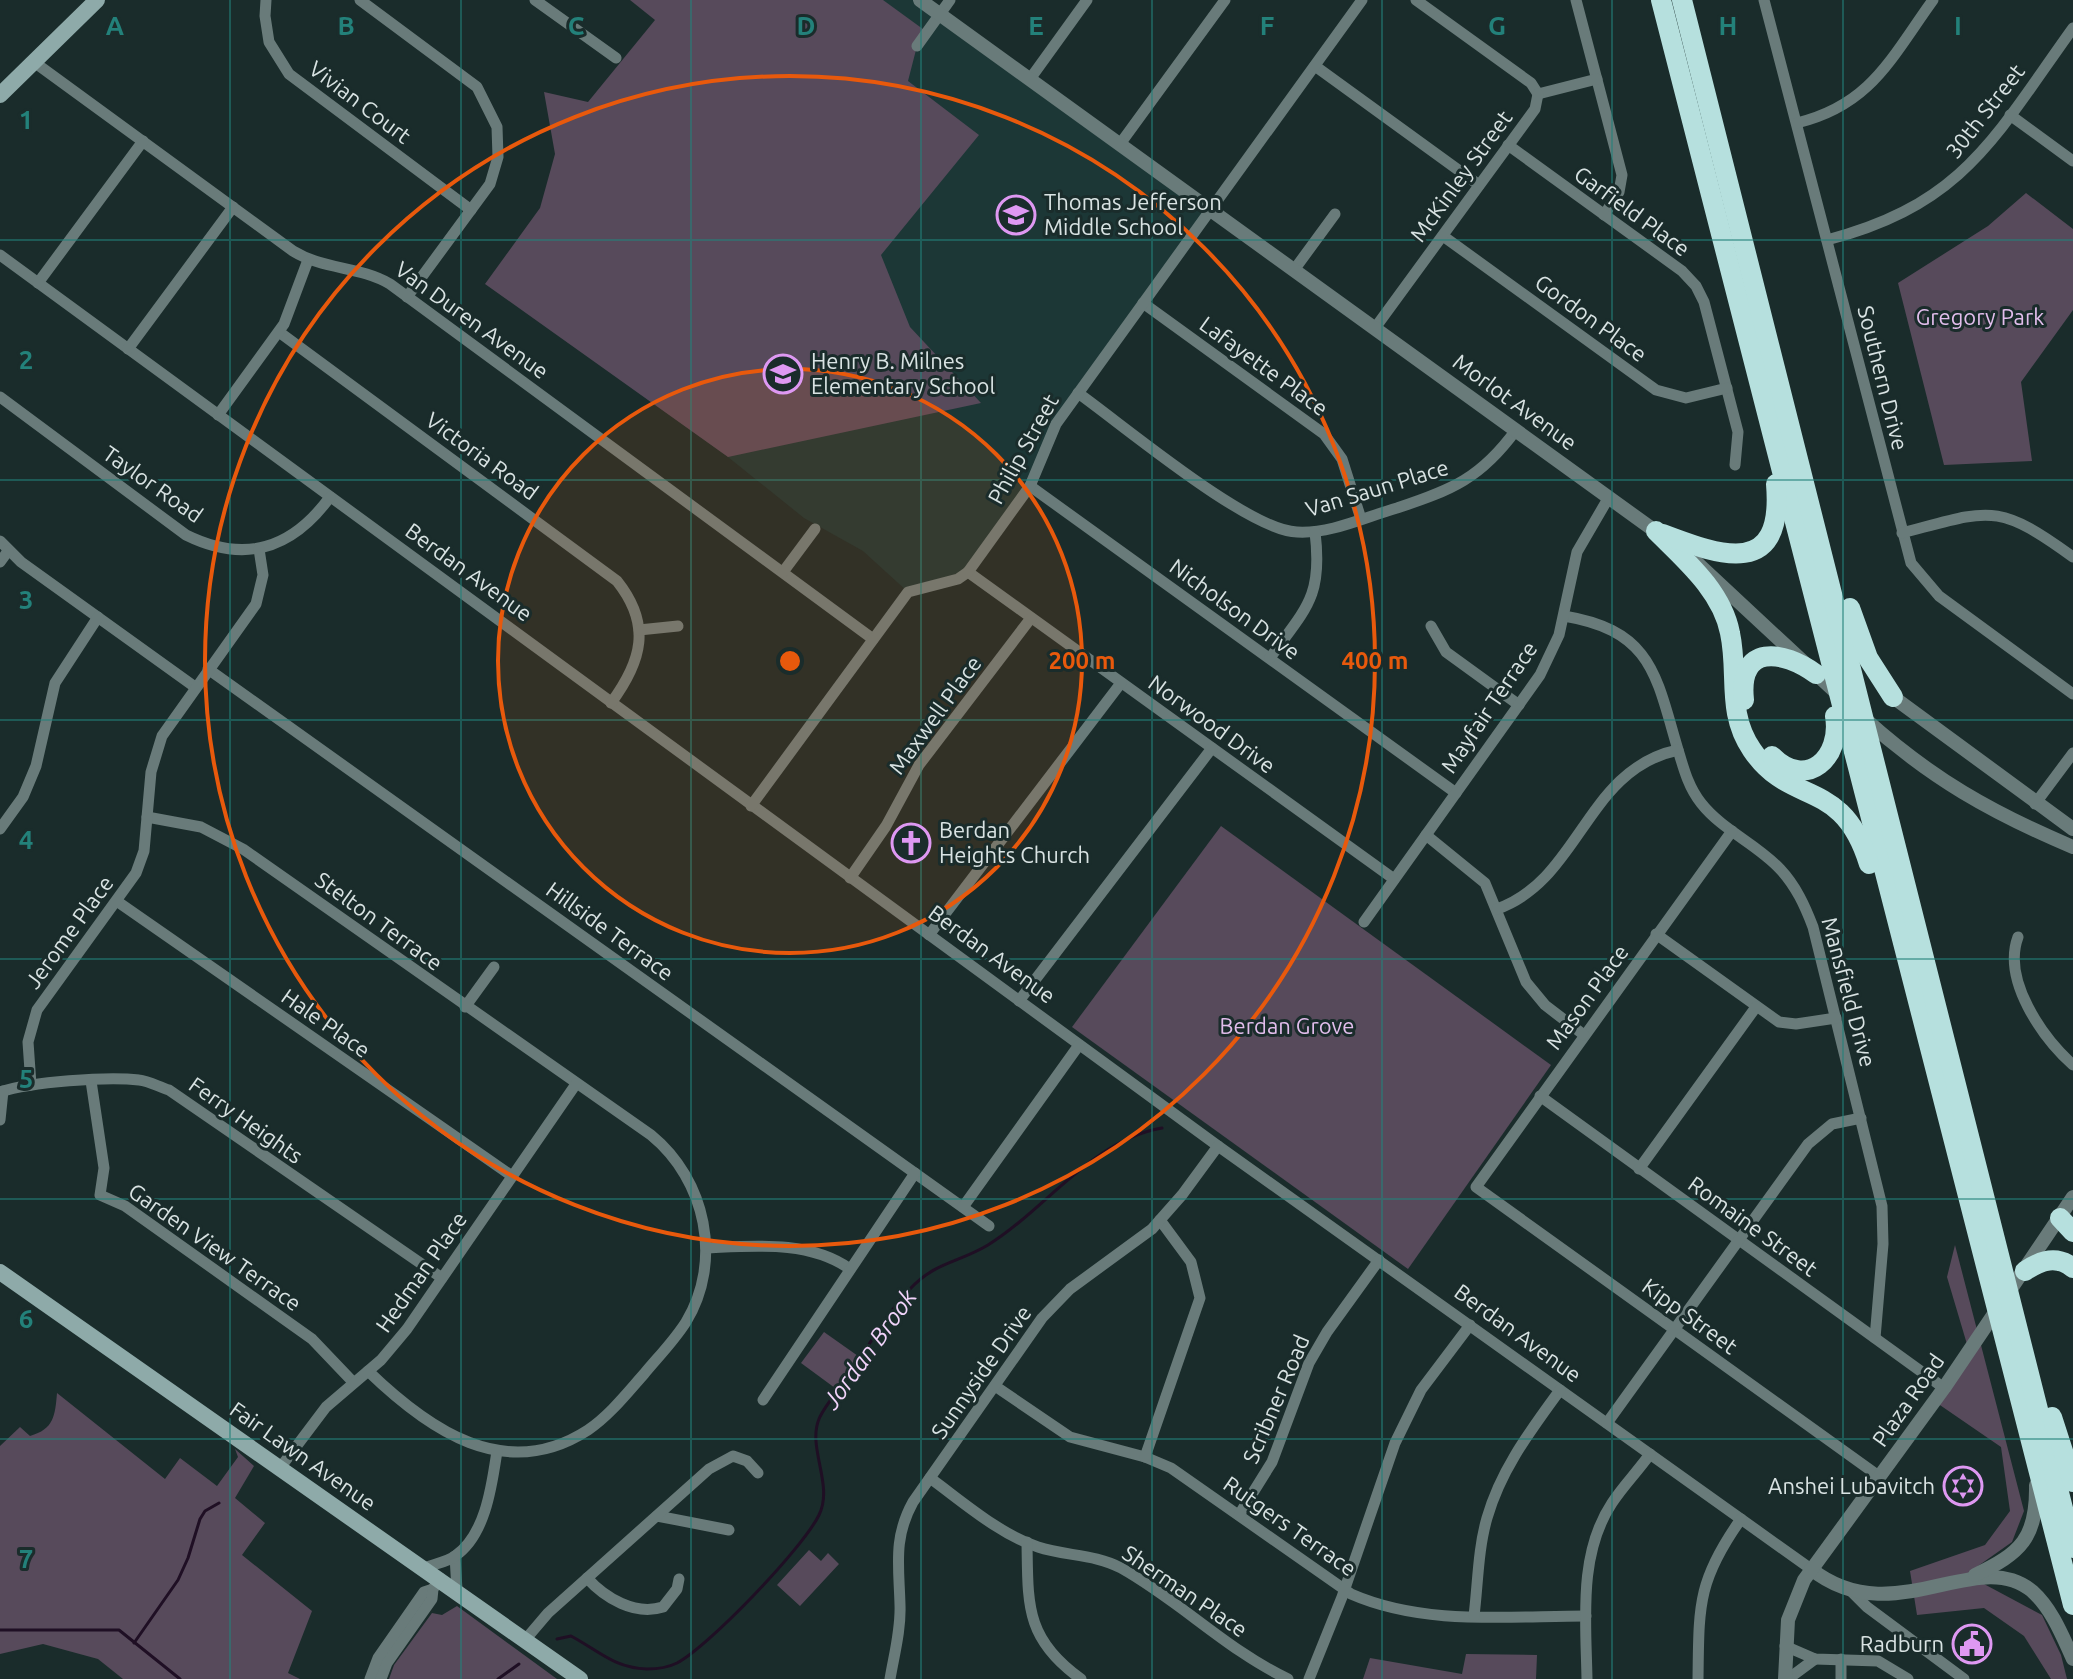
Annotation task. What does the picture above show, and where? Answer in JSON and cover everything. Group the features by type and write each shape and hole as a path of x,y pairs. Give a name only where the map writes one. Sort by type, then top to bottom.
{"highway":[{"path":"1661,0 1820,625 1994,1271"},
{"path":"1682,0 1763,317 1994,1271"},
{"path":"1763,317 1796,417 1856,628 1868,658 1893,697"},
{"path":"1656,531 1728,556 1746,553 1761,543 1772,527 1777,507 1765,410"},
{"path":"1656,531 1703,581 1724,614 1732,646 1735,710 1752,749 1780,777 1839,808 1861,841 1922,1061 2013,1325 2073,1482"},
{"path":"1816,674 1798,661 1770,655 1754,662 1744,677 1745,708 1754,732 1769,753 1794,769 1816,767 1829,757 1836,742 1837,724 1820,625"},
{"path":"2025,1271 2048,1260 2059,1260 2073,1268"},
{"path":"2013,1325 2035,1459 2073,1605"},
{"path":"2013,1325 2073,1548"}],"main road":[{"path":"0,95 97,0"},
{"name":"Fair Lawn Avenue","path":"0,1272 425,1568 437,1584 457,1590 580,1679"}],"street":[{"name":"Vivian Court","path":"266,0 269,42 289,74 471,210"},
{"path":"360,0 466,76 485,98 497,127 498,157 490,184 407,297"},
{"path":"535,0 616,58"},
{"name":"Morlot Avenue","path":"920,0 1656,531 1728,589 1894,745 1978,804 2073,847"},
{"path":"917,46 950,0"},
{"path":"1030,79 1087,0"},
{"path":"1120,144 1225,0"},
{"name":"Philip Street","path":"968,572 1030,486 1049,435 1362,0"},
{"path":"1416,0 1531,83 1538,94 1597,79"},
{"path":"1576,0 1622,175 1619,192 1604,215"},
{"path":"1797,123 1839,109 1861,94 1933,0"},
{"name":"Southern Drive","path":"1767,1 1911,563 1928,587 2073,694"},
{"name":"30th Street","path":"1827,240 1890,221 1932,197 1974,161 2073,28"},
{"name":"Van Duren Avenue","path":"34,62 308,260 378,277 873,639"},
{"path":"1315,66 1479,185"},
{"name":"McKinley Street","path":"1375,328 1535,109 1538,94"},
{"path":"2010,115 2073,161"},
{"path":"38,283 143,141"},
{"name":"Garfield Place","path":"1508,145 1682,271 1696,286 1704,302 1740,443 1735,465"},
{"path":"128,349 233,207"},
{"path":"1294,270 1335,214"},
{"name":"Gordon Place","path":"1443,236 1656,390 1686,398 1727,388"},
{"name":"Berdan Avenue","path":"0,255 1218,1146 1829,1583 1852,1592 1867,1607 1964,1679"},
{"path":"218,415 279,332 308,260"},
{"name":"Lafayette Place","path":"1143,303 1324,434 1342,459 1361,519"},
{"name":"Victoria Road","path":"279,332 606,572 626,592 639,630 633,670 611,703"},
{"name":"Van Saun Place","path":"1078,393 1254,519 1283,531 1315,532 1457,487 1483,469 1516,430"},
{"name":"Taylor Road","path":"0,397 186,535 222,549 259,549 288,537 314,518 330,497"},
{"name":"Nicholson Drive","path":"1030,486 1456,793"},
{"name":"Mayfair Terrace","path":"1364,922 1519,705 1551,655 1564,616 1577,552 1609,497"},
{"path":"1902,533 1987,514 2021,521 2071,552"},
{"path":"783,572 815,529"},
{"path":"1270,658 1313,597 1319,572 1315,532"},
{"path":"0,562 4,546 195,687"},
{"name":"Jerome Place","path":"31,1085 28,1042 37,1010 118,902 140,862 151,772 158,745 261,594 263,575 259,549"},
{"path":"751,806 908,592 958,579 968,572"},
{"name":"Norwood Drive","path":"968,572 1394,879"},
{"name":"Mansfield Drive","path":"1564,616 1607,626 1640,651 1657,680 1687,778 1700,802 1781,869 1802,899 1813,927 1882,1206 1883,1244 1875,1338"},
{"path":"1,827 23,797 36,766 55,683 98,617"},
{"name":"Maxwell Place","path":"850,878 886,826 919,765 1031,618"},
{"path":"639,630 678,626"},
{"path":"1431,626 1446,652 1519,705"},
{"name":"Hillside Terrace","path":"208,669 989,1226"},
{"path":"929,935 1121,683"},
{"path":"1893,697 2073,829"},
{"path":"1019,1001 1212,748"},
{"path":"1497,909 1519,901 1538,886 1625,774 1654,755 1678,750"},
{"path":"2035,804 2073,753"},
{"name":"Stelton Terrace","path":"147,817 201,827 223,835 651,1135 678,1162 699,1204 706,1248 701,1287 687,1320 604,1418 555,1445 523,1451 497,1451"},
{"name":"Mason Place","path":"1476,1187 1732,831"},
{"path":"1426,835 1477,873 1497,909 1511,952 1526,982 1545,1005 1584,1035"},
{"name":"Hale Place","path":"118,902 512,1176"},
{"path":"1656,934 1756,1007 1787,1024 1836,1018"},
{"path":"2018,937 2015,967 2027,1001 2045,1032 2073,1065"},
{"path":"465,1007 494,967"},
{"path":"1639,1169 1756,1007"},
{"path":"963,1207 1079,1045"},
{"name":"Ferry Heights","path":"2,1091 31,1085 142,1080 169,1090 442,1278"},
{"name":"Garden View Terrace","path":"91,1081 104,1168 100,1195 125,1206 312,1339 353,1382"},
{"name":"Hedman Place","path":"280,1468 326,1407 368,1371 407,1329 576,1084"},
{"path":"0,1120 2,1091"},
{"name":"Romaine Street","path":"1540,1096 1944,1388"},
{"path":"1607,1423 1815,1136 1832,1124 1861,1118"},
{"name":"Sunnyside Drive","path":"890,1679 900,1606 896,1564 898,1534 913,1502 1054,1304 1137,1242 1160,1220 1218,1146"},
{"path":"763,1400 915,1173"},
{"name":"Kipp Street","path":"1476,1187 1880,1477"},
{"name":"Plaza Road","path":"1786,1679 1785,1646 1792,1607 1811,1569 1944,1388 2025,1271 2067,1225 2073,1197"},
{"path":"1145,1457 1200,1298 1191,1262 1160,1220"},
{"path":"706,1248 755,1246 811,1251 834,1258 850,1269"},
{"name":"Scribner Road","path":"1239,1515 1272,1462 1309,1363 1379,1260"},
{"path":"1309,1679 1345,1590 1408,1413 1470,1325"},
{"path":"368,1371 408,1408 441,1431 497,1451 484,1511 476,1530 455,1556 425,1568"},
{"name":"Rutgers Terrace","path":"995,1386 1070,1437 1145,1457 1171,1468 1345,1590 1366,1601 1407,1612 1474,1616 1586,1616"},
{"path":"1474,1616 1480,1551 1494,1497 1513,1457 1560,1390"},
{"path":"1587,1679 1587,1579 1596,1538 1612,1503 1650,1454"},
{"path":"525,1640 548,1613 709,1469 733,1456 747,1461 758,1473"},
{"path":"1964,1581 2012,1554 2027,1537 2036,1516 2035,1459"},
{"name":"Sherman Place","path":"930,1478 973,1510 1027,1542 1121,1568 1253,1662 1288,1679"},
{"path":"657,1516 729,1530"},
{"path":"1698,1679 1703,1586 1708,1570 1741,1519"},
{"path":"1027,1542 1028,1602 1036,1631 1052,1656 1081,1679"},
{"path":"455,1556 457,1590"},
{"path":"587,1578 608,1598 651,1609 663,1607 677,1589 679,1579"},
{"path":"1852,1592 1910,1593 1964,1581 2007,1578 2031,1591 2051,1614 2073,1659"},
{"path":"370,1679 378,1658 424,1592 437,1584"},
{"path":"381,1679 387,1663 432,1599 437,1584"},
{"path":"1785,1646 1815,1659 1878,1661 1908,1679"},
{"path":"1786,1679 1815,1659"},
{"path":"1841,1659 1841,1679"}],"shaded area":[{"path":"821,0 920,0 1211,210 1049,435 1035,474 968,572 908,592 863,551 804,518 728,457 572,345"}],"green space":[{"path":"630,0 883,0 927,32 917,46 908,81 979,135 881,255 910,327 981,403 728,457 485,284 540,208 555,154 544,92 588,102 655,20"},
{"name":"Gregory Park","path":"2026,193 2073,229 2073,310 2021,382 2032,461 1944,465 1898,283 1988,226"},
{"name":"Berdan Grove","path":"1221,826 1551,1065 1408,1269 1072,1027"},
{"path":"1955,1245 2024,1511 2012,1542 1978,1566 1984,1584 2042,1615 2061,1655 2067,1679 2051,1679 2024,1636 1984,1608 1917,1615 1910,1571 1985,1545 2010,1511 2001,1447 1934,1401 1969,1351 1947,1277"},
{"path":"824,1332 858,1356 835,1388 801,1363"},
{"path":"57,1393 165,1479 180,1458 217,1486 238,1457 235,1449 254,1466 235,1498 265,1523 242,1555 312,1611 288,1673 300,1679 123,1679 98,1659 43,1644 0,1654 0,1446 20,1427 30,1436 44,1430 54,1415"},
{"path":"809,1550 821,1561 828,1553 839,1564 800,1606 777,1585"},
{"path":"457,1606 557,1679 389,1679 394,1665 432,1613 442,1615"},
{"path":"1466,1654 1537,1655 1536,1679 1363,1679 1370,1658 1462,1674"}],"waterway":[{"name":"Jordan Brook","path":"557,1639 571,1636 607,1658 635,1668 662,1668 692,1653 775,1572 819,1515 824,1491 816,1442 819,1419 901,1299 929,1273 977,1251 1009,1230 1113,1146 1162,1128"},
{"path":"134,1643 178,1580 200,1519 205,1511 219,1503"},
{"name":"Jordan Brook","path":"0,1630 119,1630 180,1679"},
{"name":"Jordan Brook","path":"498,1679 519,1664"}],"place":[{"name":"Thomas Jefferson Middle School","path":"1016,215"},
{"name":"Henry B. Milnes Elementary School","path":"783,374"},
{"name":"Berdan Heights Church","path":"911,843"},
{"name":"Anshei Lubavitch","path":"1963,1486"},
{"name":"Radburn","path":"1972,1644"}]}
